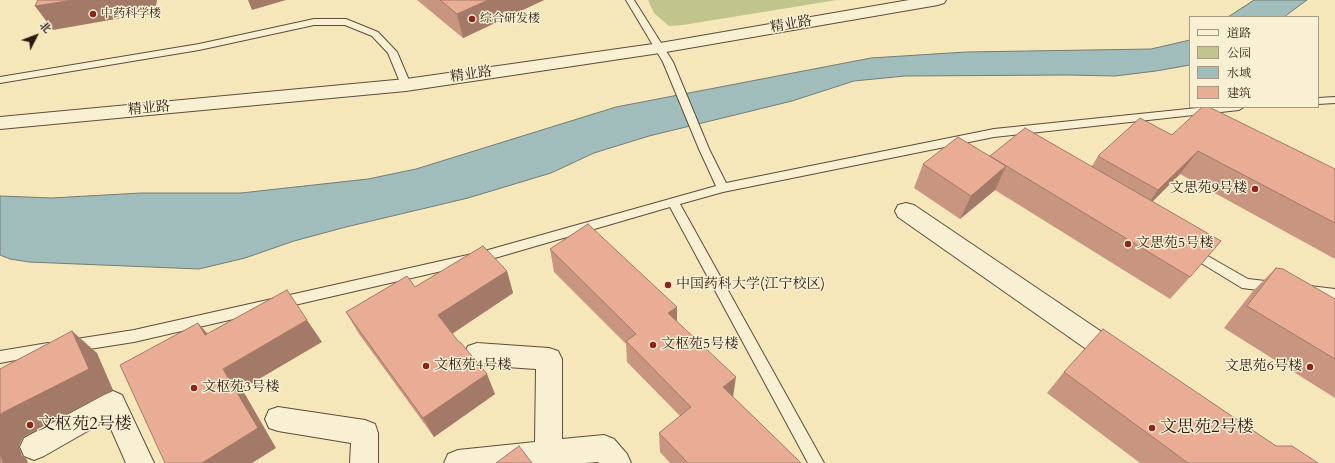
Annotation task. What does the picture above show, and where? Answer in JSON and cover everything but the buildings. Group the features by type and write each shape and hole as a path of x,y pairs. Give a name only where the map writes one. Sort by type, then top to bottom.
{"street":[{"name":"精业路","path":"0,123 406,85 664,55 938,0"},
{"path":"906,211 1135,368"},
{"path":"477,354 549,359 548,454"},
{"path":"34,448 113,403 140,463"},
{"path":"278,419 365,433 364,463"},
{"path":"458,463 604,448 617,463"}],"lane":[{"path":"630,0 664,55 704,149 723,188"},
{"path":"0,80 199,47 314,22 346,22 375,34 392,52 406,85"},
{"path":"1319,101 1335,100"},
{"path":"0,357 134,336 481,257 723,188 994,133 1229,108"},
{"path":"1177,113 1198,124"},
{"path":"994,133 1008,141"},
{"path":"673,202 816,463"},
{"path":"1185,248 1246,284 1283,288"},
{"path":"1298,290 1335,294"}],"green space":[{"path":"648,0 837,0 669,26 654,13"}],"water":[{"path":"1254,0 1307,0 1285,16 1230,16"},
{"path":"1189,40 1189,65 1115,76 905,76 854,81 792,101 649,136 594,153 551,173 468,198 346,227 294,241 245,258 199,269 29,262 10,259 0,255 0,196 51,198 141,193 241,193 368,179 416,169 616,107 871,58 966,52 1151,49"}],"place":[{"name":"中药科学楼","path":"93,14"},
{"name":"综合研发楼","path":"472,19"},
{"name":"文思苑9号楼","path":"1255,189"},
{"name":"文思苑5号楼","path":"1128,244"},
{"name":"中国药科大学(江宁校区)","path":"668,285"},
{"name":"文枢苑5号楼","path":"653,345"},
{"name":"文枢苑4号楼","path":"426,366"},
{"name":"文思苑6号楼","path":"1310,367"},
{"name":"文枢苑3号楼","path":"194,388"},
{"name":"文枢苑2号楼","path":"30,425"},
{"name":"文思苑2号楼","path":"1152,428"}]}
